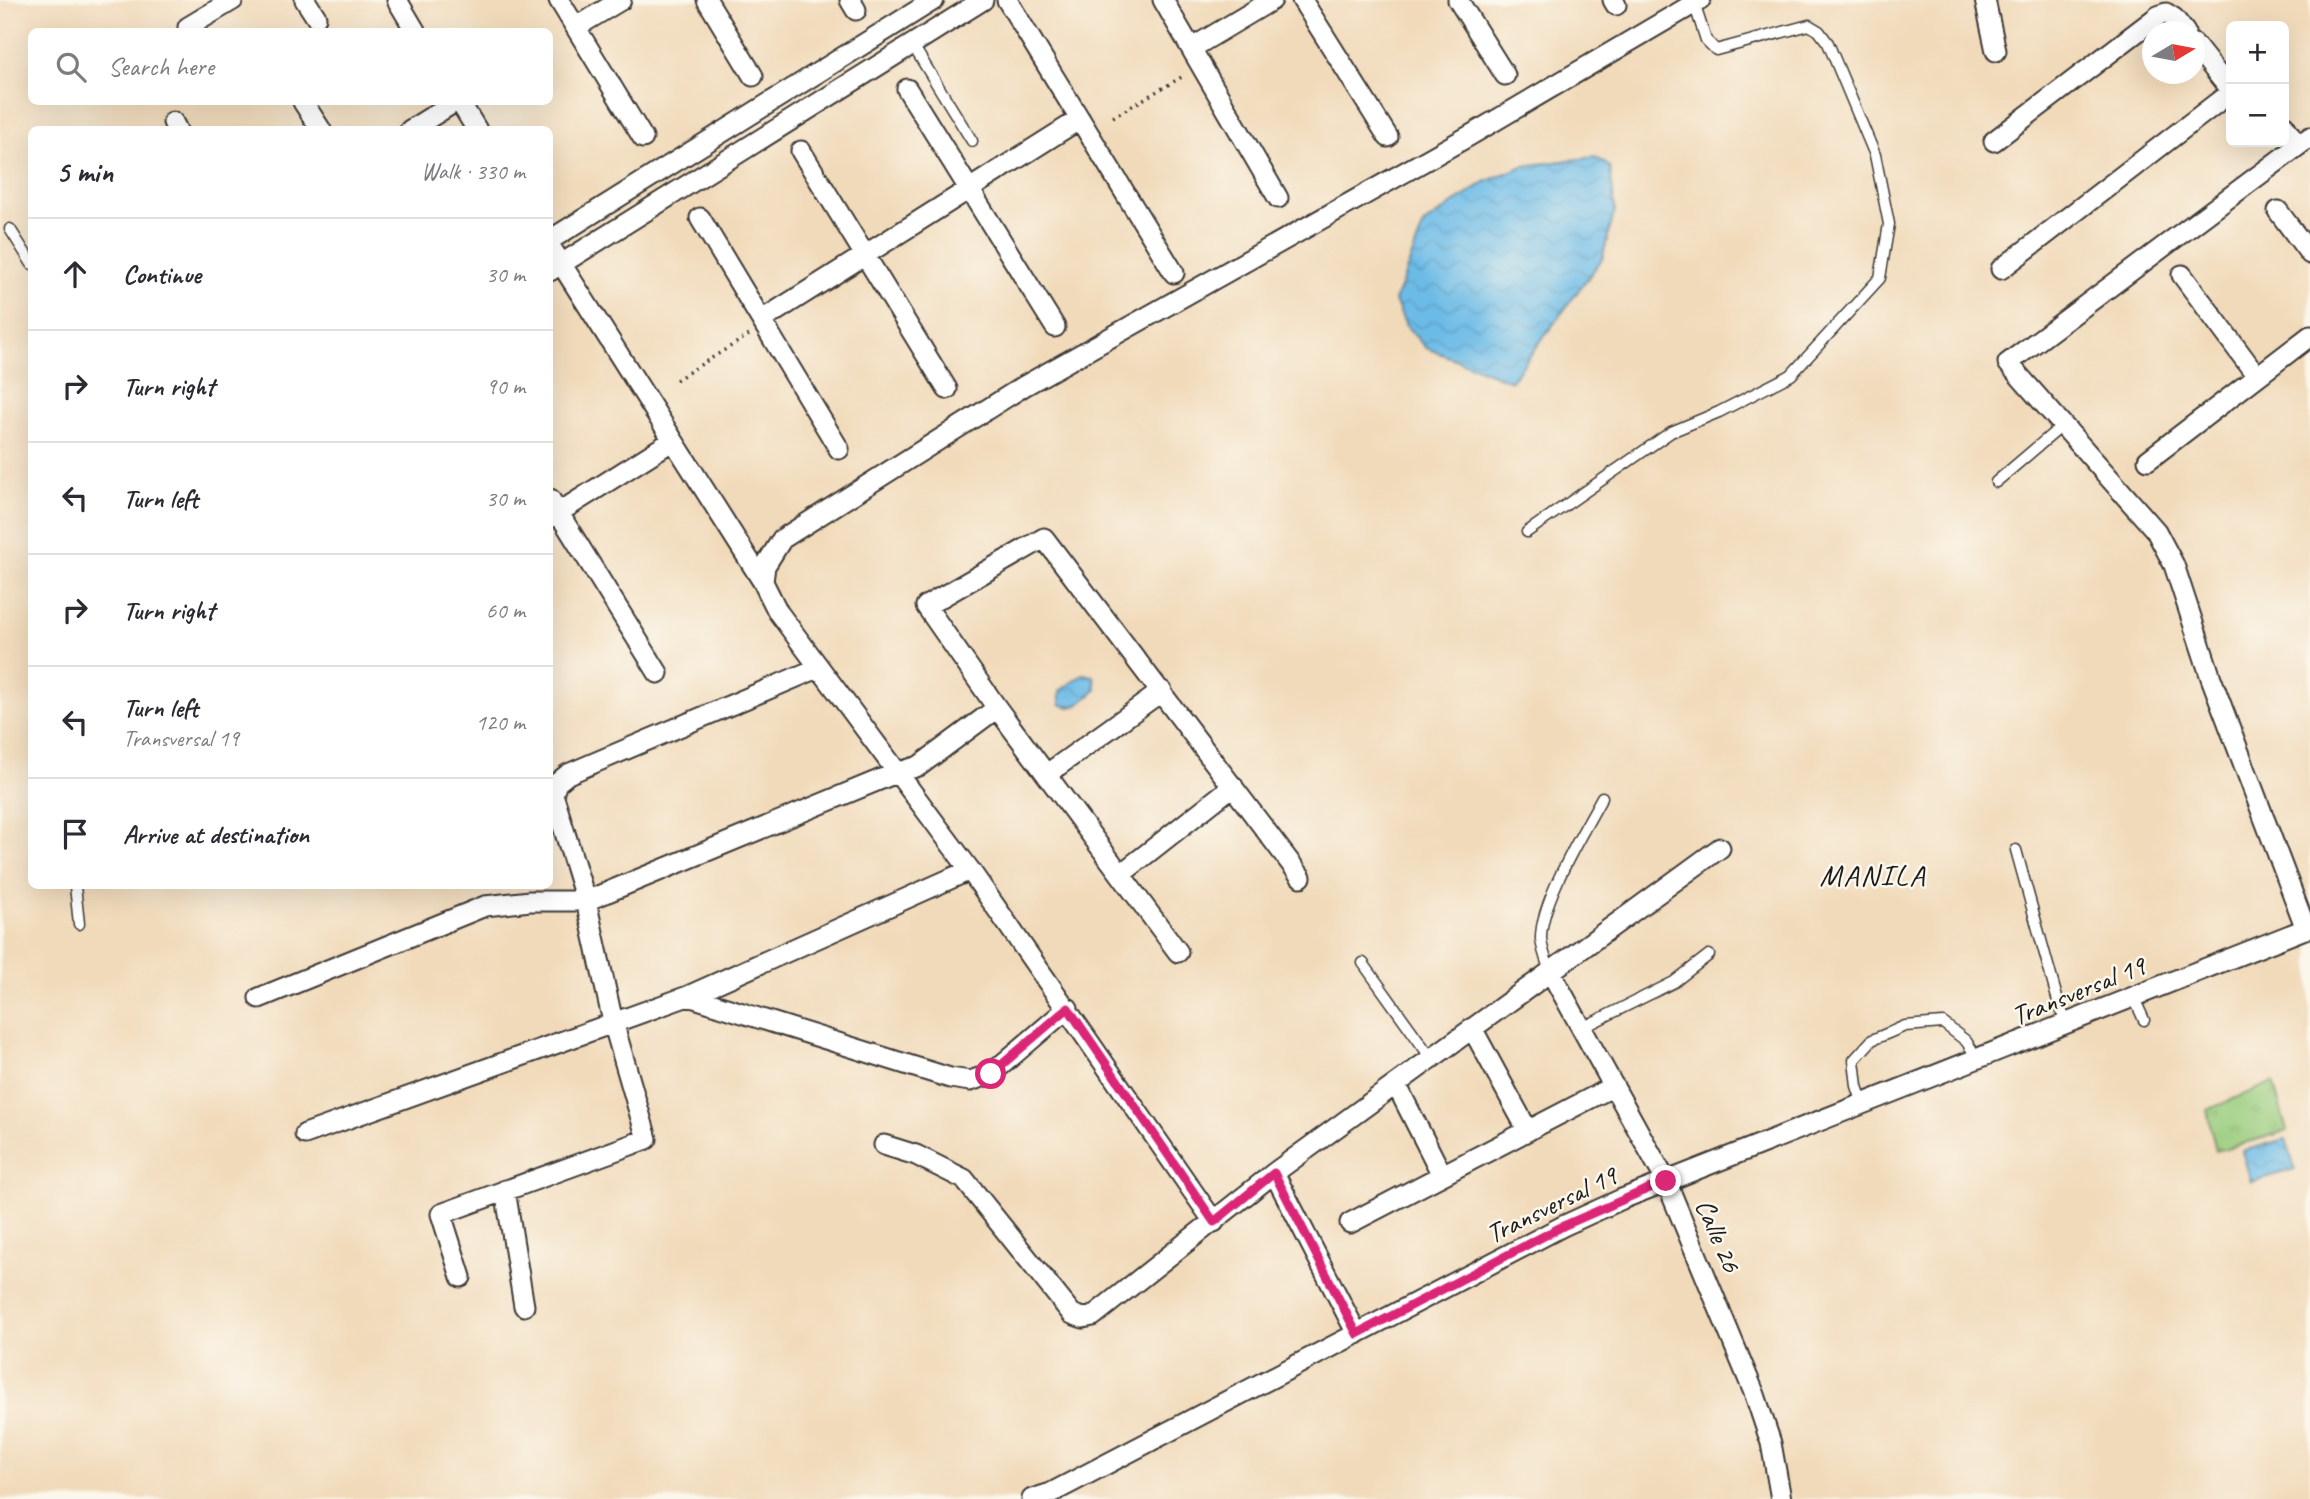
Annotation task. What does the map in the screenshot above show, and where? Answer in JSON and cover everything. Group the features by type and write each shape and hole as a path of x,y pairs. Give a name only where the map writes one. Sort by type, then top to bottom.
{"street":[{"path":"188,27 233,0"},
{"path":"397,0 414,28"},
{"path":"559,0 643,138"},
{"path":"576,27 621,0"},
{"path":"707,0 753,76"},
{"path":"553,238 934,0"},
{"path":"983,0 555,267 672,441 763,582 779,612 970,870 1214,1222"},
{"path":"1007,0 1174,273"},
{"path":"1163,0 1278,198"},
{"path":"1192,48 1272,0"},
{"path":"1302,0 1388,137"},
{"path":"1458,0 1505,75"},
{"path":"1985,0 1996,51"},
{"path":"763,582 765,566 782,539 1024,386 1469,136 1697,2"},
{"path":"2151,21 2166,13 2176,21"},
{"path":"1993,141 2142,28"},
{"path":"2205,58 2226,86"},
{"path":"907,89 1055,327"},
{"path":"2001,269 2226,96"},
{"path":"305,105 318,126"},
{"path":"417,126 452,105"},
{"path":"459,105 474,126"},
{"path":"762,320 1080,119"},
{"path":"2289,129 2304,141 2008,363 2156,531 2174,565 2211,678 2308,928"},
{"path":"801,150 947,389"},
{"path":"2278,211 2310,254"},
{"path":"700,218 839,449"},
{"path":"2182,275 2257,376"},
{"path":"2148,460 2310,336"},
{"path":"553,509 672,441"},
{"path":"553,512 659,673"},
{"path":"1178,952 997,708 926,606 1044,538 1301,877"},
{"path":"461,1277 441,1213 647,1139 613,1022 586,901 553,794 557,783 568,774 818,668"},
{"path":"1047,774 1162,691"},
{"path":"259,998 485,906 530,901 586,901 896,773 919,766 997,708"},
{"path":"1121,874 1233,786"},
{"path":"884,1145 916,1155 964,1179 1072,1314 1083,1318 1093,1316 1274,1173 1720,848"},
{"path":"305,1134 688,996 970,870"},
{"name":"Transversal 19","path":"1032,1499 1052,1496 1563,1226 1666,1181 2308,928"},
{"name":"Calle 26","path":"1550,971 1666,1181 1755,1395 1771,1443 1781,1499"},
{"path":"688,996 950,1078 970,1081 991,1074 1068,1008"},
{"path":"1472,1028 1528,1131"},
{"path":"1396,1084 1442,1175"},
{"path":"1350,1223 1614,1086"},
{"path":"1274,1173 1357,1334"},
{"path":"505,1190 524,1306"}],"lane":[{"path":"1527,531 1671,432 1719,412 1791,375 1880,278 1889,224 1875,155 1828,43 1819,30 1809,25 1716,50 1706,40 1697,2"},
{"path":"912,44 972,141"},
{"path":"10,229 28,258"},
{"path":"1996,482 2063,425"},
{"path":"1550,971 1543,953 1541,936 1547,910 1566,864 1602,797"},
{"path":"2016,850 2059,1005 2067,1024"},
{"path":"75,889 79,925"},
{"path":"1582,1028 1674,982 1709,955"},
{"path":"1363,963 1431,1058"},
{"path":"2134,998 2144,1020"},
{"path":"1863,1104 1857,1086 1854,1060 1872,1040 1905,1026 1943,1023 1966,1041 1979,1059"}],"path":[{"path":"1113,117 1202,65"},
{"path":"676,380 746,339 762,320"}],"green space":[{"path":"2273,1082 2287,1131 2216,1151 2207,1110"}],"water":[{"path":"1595,157 1610,167 1615,210 1602,259 1511,381 1426,348 1406,326 1395,301 1424,224 1485,182 1523,166"},
{"path":"1083,674 1094,676 1096,690 1075,706 1060,704 1060,691"},
{"path":"2286,1139 2295,1169 2251,1182 2242,1151"}],"district":[{"name":"MANILA","path":"1873,875"}],"route":[{"path":"991,1074 1068,1008 1214,1222 1274,1173 1357,1334 1563,1226 1666,1181"}]}
